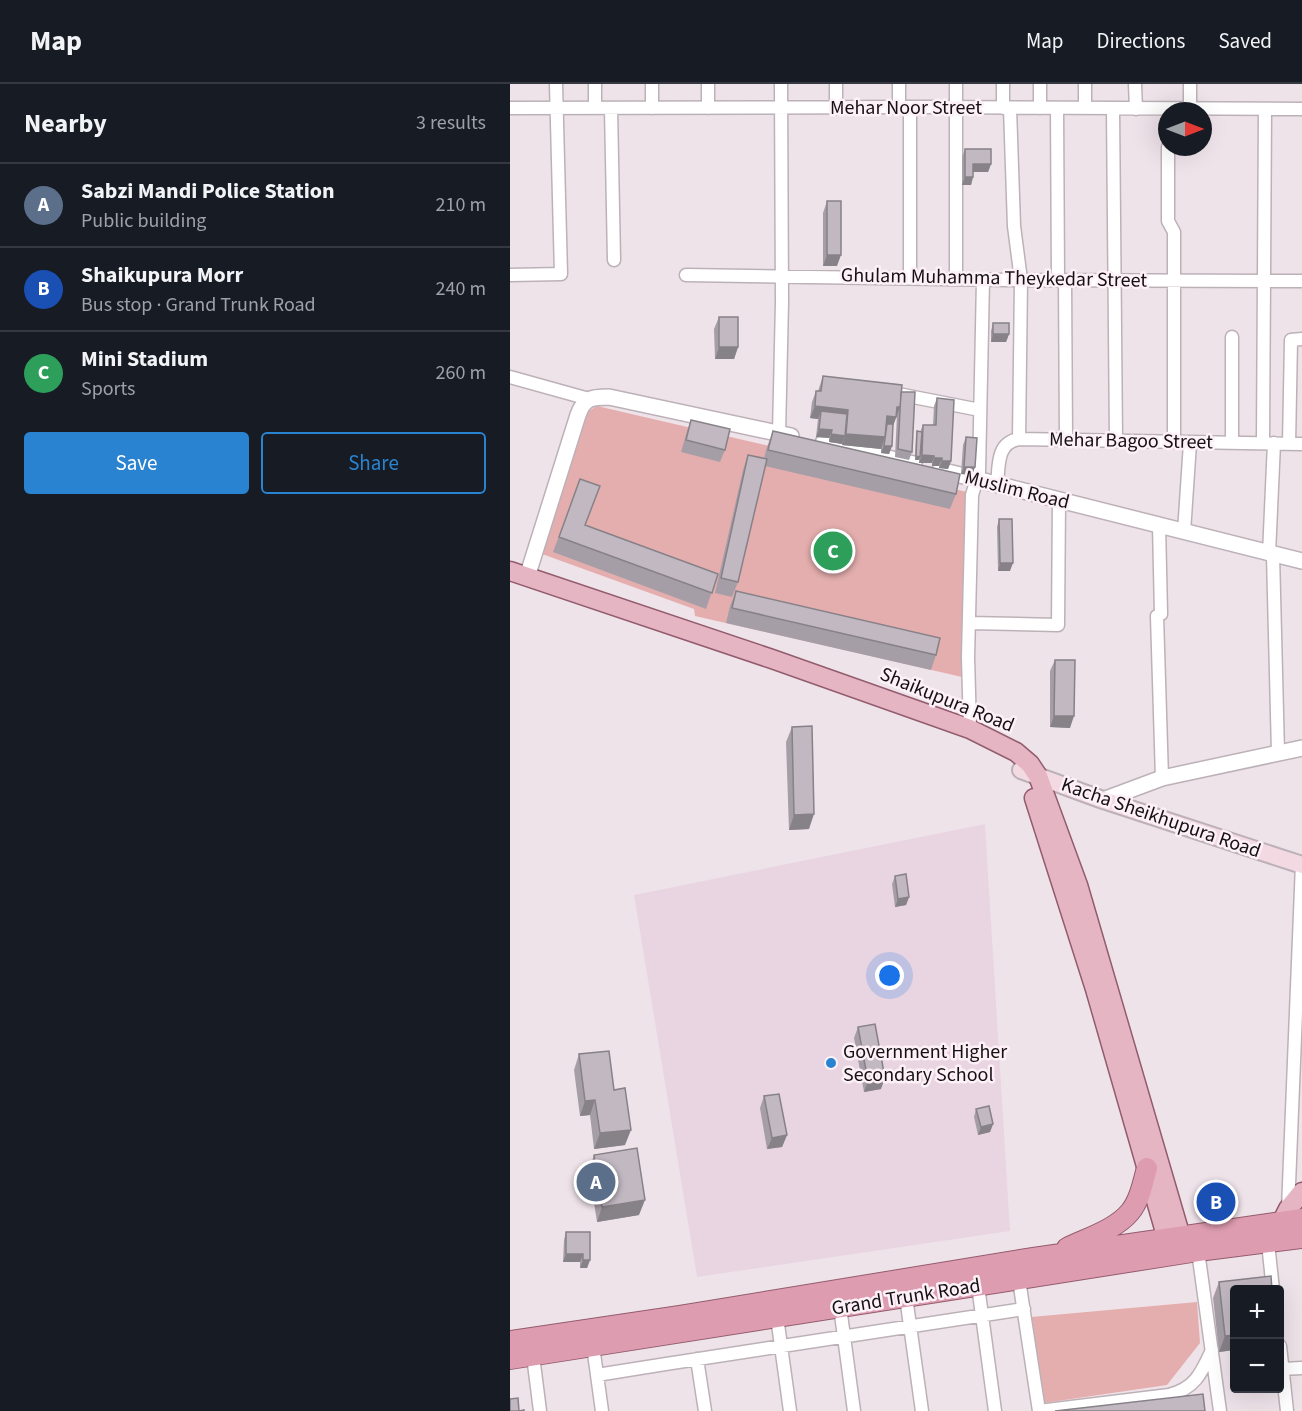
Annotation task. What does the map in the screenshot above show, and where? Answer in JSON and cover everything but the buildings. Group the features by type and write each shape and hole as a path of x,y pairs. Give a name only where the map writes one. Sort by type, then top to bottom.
{"highway":[{"path":"1034,1268 1114,1225 1130,1212 1141,1192 1147,1168"},
{"name":"Grand Trunk Road","path":"510,1359 978,1286 1034,1268 1174,1238 1290,1217"},
{"name":"Grand Trunk Road","path":"510,1341 1034,1268 1302,1238"}],"main road":[{"name":"Shaikupura Road","path":"516,576 772,659 970,729 1016,752 1030,764 1028,782 1095,989 1147,1168 1174,1238"},
{"name":"Shaikupura Road","path":"516,576 967,737 1010,759 1029,773 1078,885 1174,1238"},
{"name":"Kacha Sheikhupura Road","path":"1029,773 1103,800 1302,865"},
{"path":"1290,1217 1302,1192"}],"street":[{"path":"510,275 561,274 556,84"},
{"path":"595,84 595,108"},
{"path":"652,84 652,108"},
{"path":"708,84 708,108"},
{"path":"779,434 781,84"},
{"path":"836,84 836,108"},
{"path":"899,84 904,107 910,278"},
{"path":"956,84 956,279"},
{"path":"997,486 1003,447 1010,440 1019,439 1021,280 1014,226 1007,108 1003,84"},
{"path":"1040,84 1040,108"},
{"path":"1084,84 1085,108"},
{"path":"1135,84 1136,109"},
{"path":"1190,84 1190,102"},
{"name":"Mehar Noor Street","path":"510,108 957,107 1158,110"},
{"path":"611,108 614,260"},
{"path":"1057,108 1066,440"},
{"path":"1113,109 1116,441"},
{"name":"Mehar Noor Street","path":"1212,109 1302,109"},
{"path":"1265,109 1263,280 1278,753"},
{"path":"1168,156 1168,221 1174,232 1174,442"},
{"name":"Ghulam Muhamma Theykedar Street","path":"686,275 983,280 1302,281"},
{"path":"970,729 969,622 972,495 978,480 983,280"},
{"path":"1232,337 1232,443"},
{"path":"1296,444 1291,340 1302,339"},
{"name":"Muslim Road","path":"510,377 589,399 609,397 808,440 1302,561"},
{"path":"880,391 980,410"},
{"path":"516,576 582,405 589,399"},
{"name":"Mehar Bagoo Street","path":"1019,439 1296,444"},
{"path":"1184,532 1190,443"},
{"path":"969,622 1058,625 1059,501"},
{"path":"1159,525 1161,614 1157,616 1162,778"},
{"path":"1103,800 1162,778 1302,748"},
{"path":"1290,1217 1302,865"},
{"path":"1268,1243 1272,1285"},
{"path":"1198,1251 1220,1411"},
{"path":"1034,1268 1024,1310 1039,1411 1169,1395 1183,1391 1200,1374 1212,1350"},
{"path":"978,1286 995,1411"},
{"path":"906,1297 922,1411"},
{"path":"840,1307 854,1411"},
{"path":"597,1375 910,1325 1024,1310"},
{"path":"777,1317 790,1411"},
{"path":"593,1346 602,1411"},
{"path":"533,1356 540,1411"},
{"path":"697,1359 705,1411"},
{"path":"1284,1369 1302,1368"},
{"path":"1284,1386 1287,1411"}],"shaded area":[{"path":"597,406 967,492 962,677 695,616 694,609 542,554 587,412"},
{"name":"Government Higher Secondary School","path":"985,824 1010,1231 697,1277 634,895"},
{"path":"1197,1302 1200,1343 1167,1385 1044,1403 1031,1317"}],"place":[{"name":"Mini Stadium","path":"833,551"},
{"name":"Government Higher Secondary School","path":"831,1063"},
{"name":"Sabzi Mandi Police Station","path":"596,1182"},
{"name":"Shaikupura Morr","path":"1216,1202"}]}
